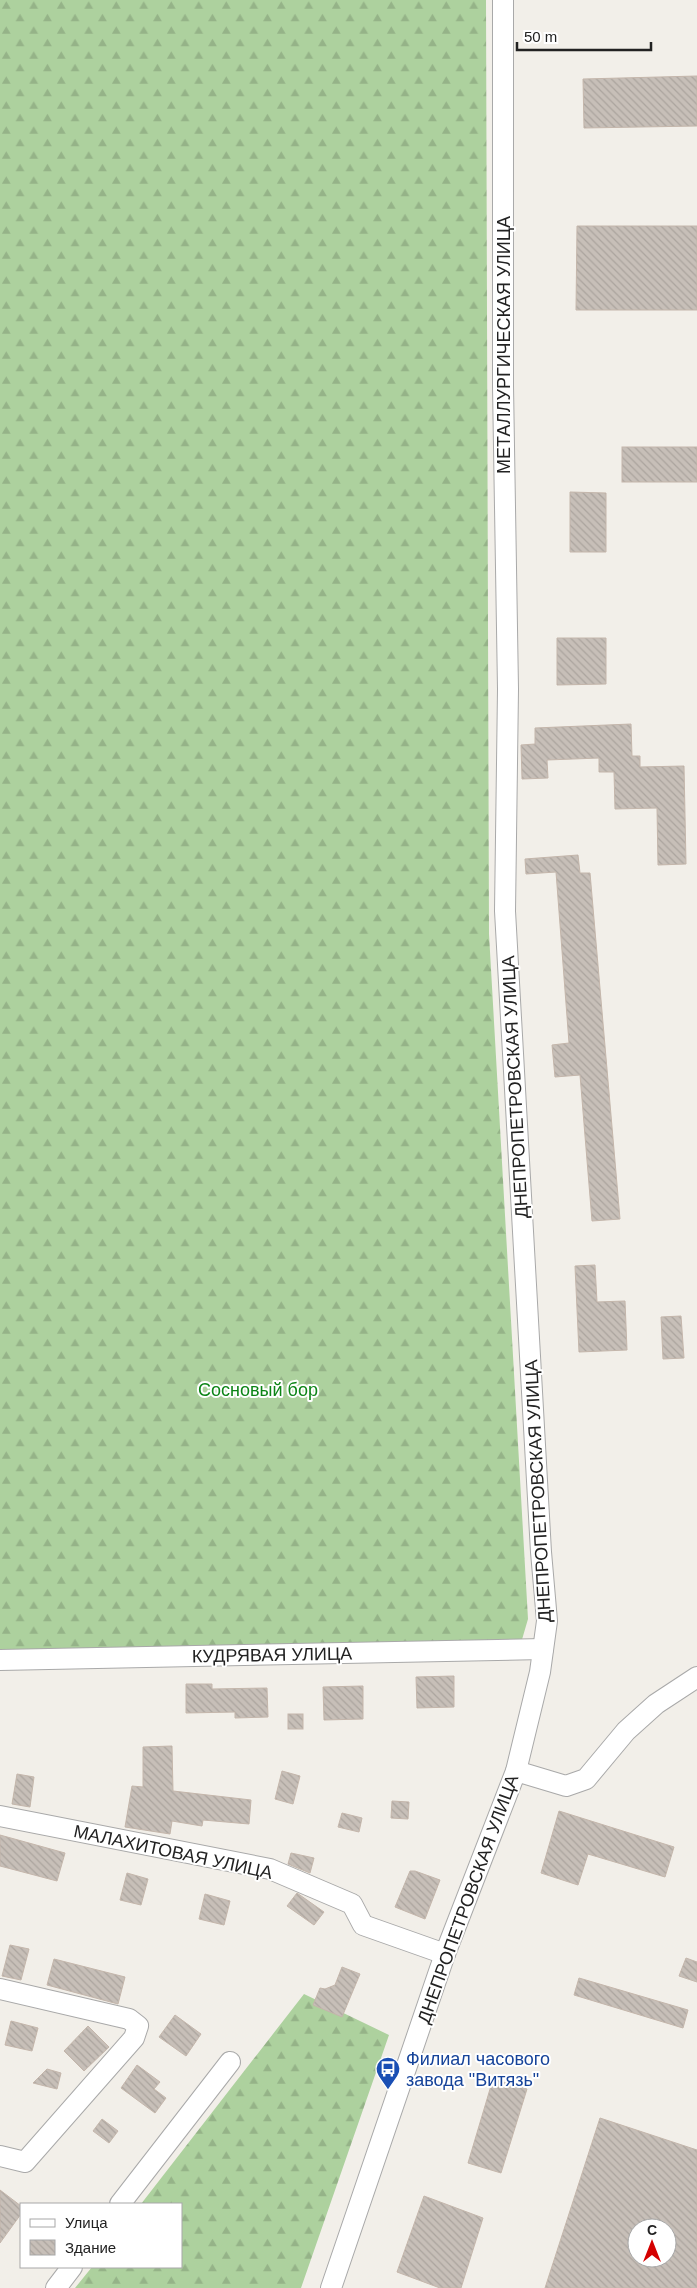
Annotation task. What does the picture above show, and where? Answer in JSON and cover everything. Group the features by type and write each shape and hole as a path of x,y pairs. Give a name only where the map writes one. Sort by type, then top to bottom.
{"street":[{"name":"МЕТАЛЛУРГИЧЕСКАЯ УЛИЦА","path":"502,0 503,386 508,690"},
{"name":"ДНЕПРОПЕТРОВСКАЯ УЛИЦА","path":"331,2288 445,1954 516,1771 540,1672 547,1621 540,1543 505,911 508,690"},
{"name":"КУДРЯВАЯ УЛИЦА","path":"0,1660 543,1649"},
{"path":"516,1771 566,1786 586,1779 626,1731 656,1704 697,1677"},
{"name":"МАЛАХИТОВАЯ УЛИЦА","path":"0,1816 270,1870 352,1904 363,1924 445,1954"},
{"path":"0,1990 129,2019 138,2026 134,2038 25,2162 0,2156"},
{"path":"121,2203 230,2062"},
{"path":"56,2288 71,2268"}],"green space":[{"name":"Сосновый бор","path":"0,0 486,0 489,934 528,1619 521,1643 0,1655"},
{"path":"304,1994 389,2035 301,2288 75,2288 91,2268 182,2268 182,2203 142,2203"}],"building":[{"path":"697,76 697,126 584,128 583,79"},
{"path":"577,226 697,226 697,310 576,310"},
{"path":"622,447 697,447 697,482 622,482"},
{"path":"570,492 606,493 606,552 570,552"},
{"path":"557,638 606,638 606,684 557,685"},
{"path":"631,724 632,756 640,756 640,767 684,766 686,864 658,865 657,808 615,809 614,772 599,772 599,758 547,760 548,778 522,779 521,745 535,744 535,728"},
{"path":"578,855 580,873 590,873 620,1219 592,1221 580,1075 555,1077 552,1045 569,1043 556,872 526,874 525,859"},
{"path":"595,1265 597,1302 625,1301 627,1350 579,1352 575,1266"},
{"path":"681,1316 684,1358 663,1359 661,1317"},
{"path":"454,1676 454,1707 417,1708 416,1677"},
{"path":"186,1684 212,1684 212,1689 267,1688 268,1717 235,1718 235,1712 186,1713"},
{"path":"363,1686 363,1719 324,1720 323,1687"},
{"path":"288,1714 303,1714 303,1729 288,1729"},
{"path":"172,1746 173,1791 251,1800 249,1824 203,1820 202,1826 172,1821 170,1834 125,1827 132,1786 143,1787 143,1747"},
{"path":"282,1771 300,1776 293,1804 275,1799"},
{"path":"17,1774 34,1777 30,1807 12,1804"},
{"path":"392,1801 409,1802 408,1819 391,1818"},
{"path":"559,1811 674,1847 665,1877 588,1854 578,1885 541,1873"},
{"path":"342,1813 362,1818 359,1832 338,1827"},
{"path":"0,1835 65,1853 57,1881 0,1866"},
{"path":"291,1853 314,1858 310,1873 288,1864"},
{"path":"410,1871 440,1880 425,1919 395,1907"},
{"path":"127,1873 148,1879 141,1905 120,1900"},
{"path":"297,1893 324,1912 314,1925 287,1906"},
{"path":"205,1894 230,1901 224,1925 199,1919"},
{"path":"10,1945 29,1949 21,1980 2,1976"},
{"path":"686,1958 697,1962 697,1982 679,1976"},
{"path":"54,1959 125,1977 118,2004 47,1985"},
{"path":"342,1967 360,1974 342,2017 313,2005 320,1988 325,1989 335,1985"},
{"path":"579,1978 688,2010 683,2028 574,1995"},
{"path":"175,2015 201,2034 186,2056 159,2037"},
{"path":"11,2021 38,2028 32,2051 5,2045"},
{"path":"88,2026 109,2047 84,2071 64,2051"},
{"path":"137,2065 160,2082 154,2089 166,2098 155,2113 121,2088"},
{"path":"47,2069 61,2073 57,2089 33,2083"},
{"path":"493,2079 527,2089 501,2173 468,2163"},
{"path":"600,2118 697,2150 697,2288 545,2288"},
{"path":"102,2119 118,2131 109,2143 93,2131"},
{"path":"0,2190 20,2205 20,2215 0,2243"},
{"path":"424,2196 483,2218 461,2288 440,2288 397,2272"}],"place":[{"name":"Филиал часового завода \"Витязь\"","path":"388,2090"}]}
